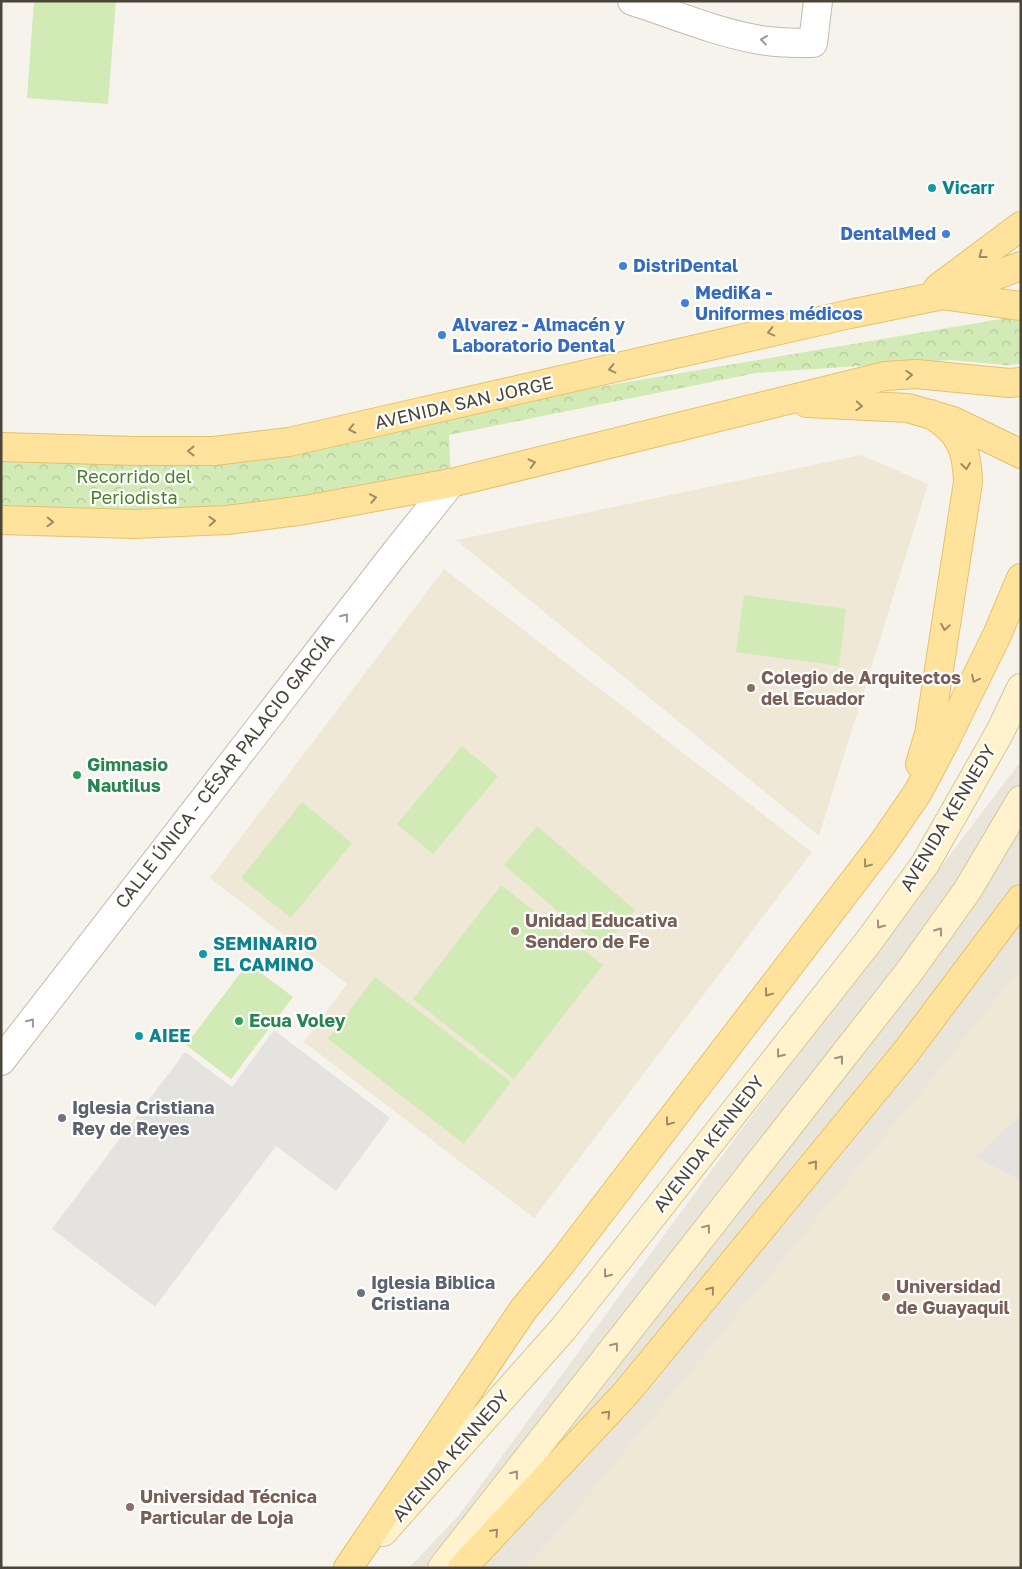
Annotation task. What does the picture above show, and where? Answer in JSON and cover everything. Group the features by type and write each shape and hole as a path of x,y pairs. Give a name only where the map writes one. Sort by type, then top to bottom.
{"main road":[{"path":"932,298 1021,226"},
{"path":"932,298 1021,266"},
{"path":"932,298 1021,306"},
{"name":"AVENIDA SAN JORGE","path":"1,447 214,451 289,442 850,314 932,298"},
{"path":"1,520 134,524 227,520 306,510 451,483 885,376 916,374 1009,383 1021,382"},
{"path":"776,402 908,408 953,421 1021,454"},
{"path":"883,843 906,799 929,734 968,482 963,449 956,434 944,422 932,414"},
{"path":"348,1568 523,1310 563,1261 883,843 918,792 996,635 1021,578"},
{"path":"996,635 1021,603"},
{"name":"AVENIDA KENNEDY","path":"352,1568 564,1328 863,949 925,864 1000,732 1021,688"},
{"path":"442,1568 909,972 967,891 1021,800"},
{"path":"462,1568 626,1393 906,1052 1021,899"}],"street":[{"path":"632,1 756,40 813,43 818,1"},
{"name":"CALLE ÚNICA - CÉSAR PALACIO GARCÍA","path":"1,1061 451,483"}],"shaded area":[{"name":"Colegio de Arquitectos del Ecuador","path":"861,455 928,484 819,836 456,540"},
{"name":"Unidad Educativa Sendero de Fe","path":"444,569 812,852 534,1218 304,1042 347,984 210,878"},
{"name":"Universidad de Guayaquil","path":"1021,761 1021,1568 409,1568 459,1515 733,1141"},
{"name":"Universidad de Guayaquil","path":"1021,968 1021,1568 525,1568 564,1525"},
{"path":"274,1030 390,1118 336,1191 276,1146 155,1307 52,1229 185,1052 232,1087"},
{"path":"1021,1115 1021,1180 976,1157"}],"green space":[{"path":"34,1 116,1 108,104 27,98"},
{"name":"Recorrido del Periodista","path":"1013,317 1021,319 1020,364 1005,365 950,360 756,373 449,435 451,483 305,510 1,520 1,447 136,451 355,428"},
{"path":"744,595 846,609 839,666 736,652"},
{"path":"462,746 498,776 433,854 397,824"},
{"path":"302,802 352,843 291,918 241,878"},
{"path":"537,826 635,910 602,949 504,865"},
{"path":"501,885 603,965 514,1079 413,999"},
{"name":"Ecua Voley","path":"248,963 293,997 231,1079 186,1045"},
{"path":"375,977 511,1082 464,1144 328,1039"}],"place":[{"name":"Vicarr","path":"932,188"},
{"name":"DentalMed","path":"946,234"},
{"name":"DistriDental","path":"623,266"},
{"name":"MediKa - Uniformes médicos","path":"685,303"},
{"name":"Alvarez - Almacén y Laboratorio Dental","path":"442,335"},
{"name":"Colegio de Arquitectos del Ecuador","path":"751,688"},
{"name":"Gimnasio Nautilus","path":"77,775"},
{"name":"Unidad Educativa Sendero de Fe","path":"515,931"},
{"name":"SEMINARIO EL CAMINO","path":"203,954"},
{"name":"Ecua Voley","path":"239,1021"},
{"name":"AIEE","path":"139,1036"},
{"name":"Iglesia Cristiana Rey de Reyes","path":"62,1118"},
{"name":"Iglesia Biblica Cristiana","path":"361,1293"},
{"name":"Universidad de Guayaquil","path":"886,1297"},
{"name":"Universidad Técnica Particular de Loja","path":"130,1507"}]}
